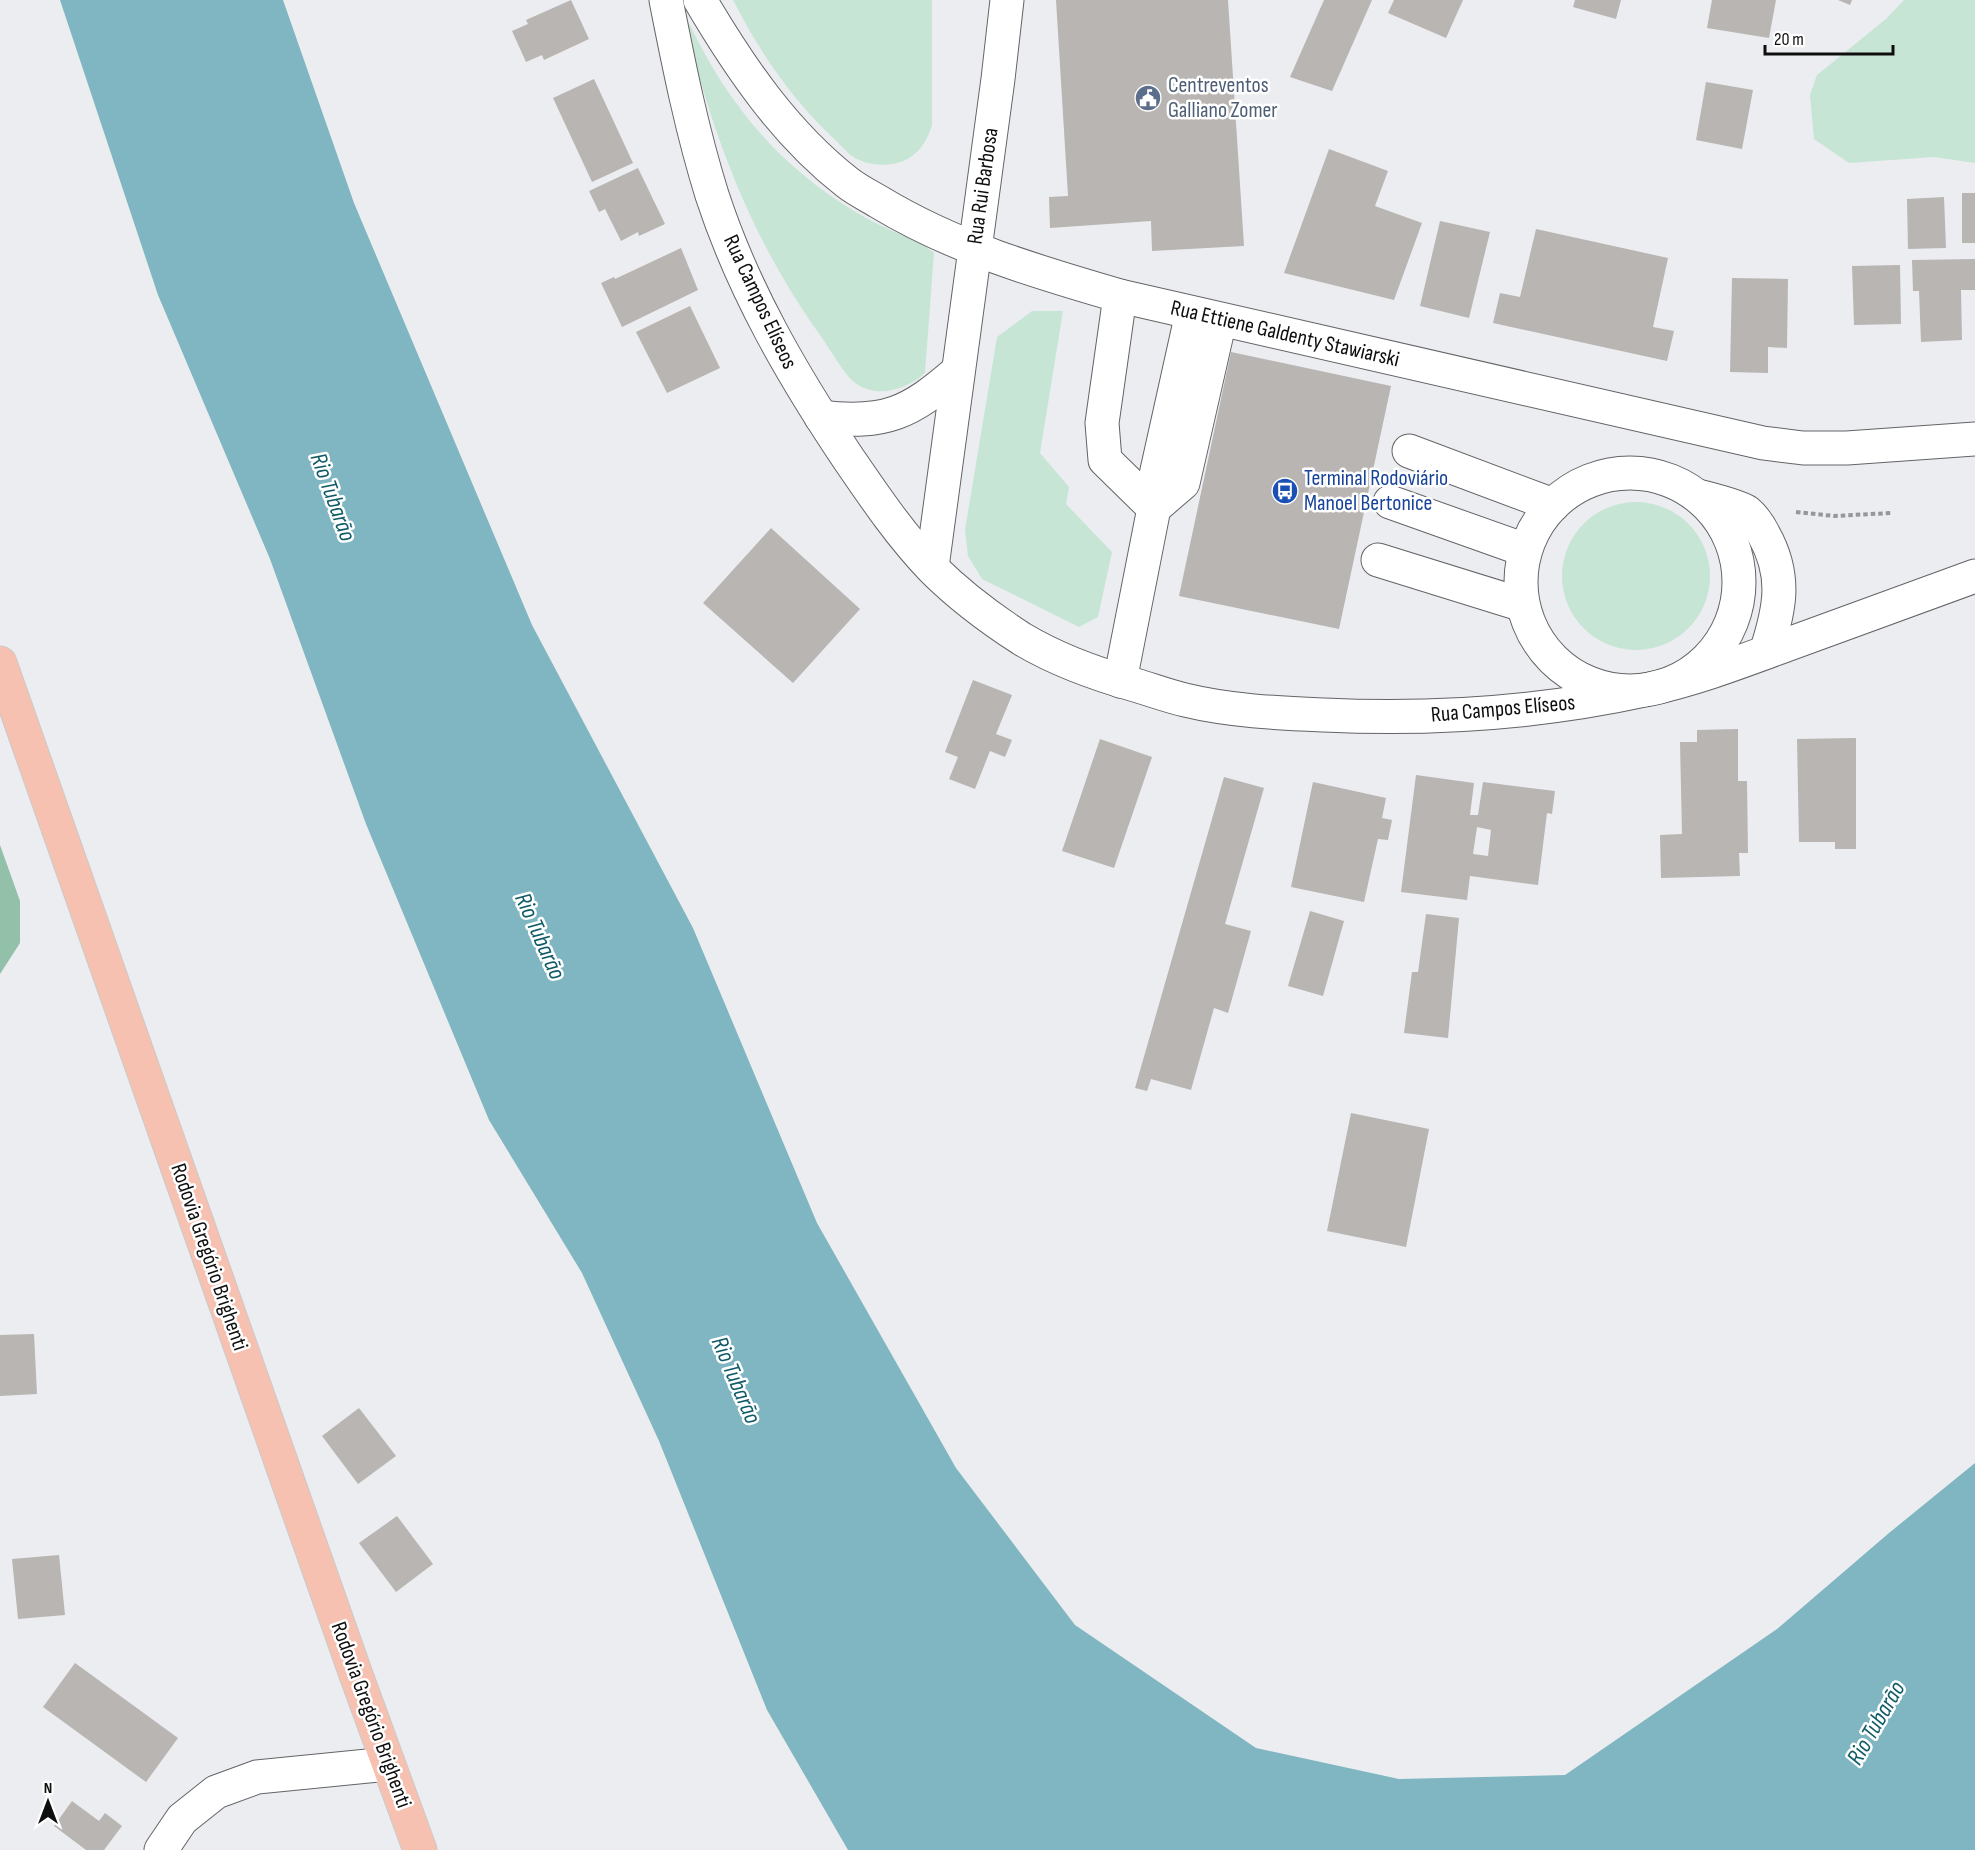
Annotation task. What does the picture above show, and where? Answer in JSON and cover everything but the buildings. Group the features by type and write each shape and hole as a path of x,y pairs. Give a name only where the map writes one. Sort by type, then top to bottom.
{"main road":[{"name":"Rodovia Gregório Brighenti","path":"0,663 420,1850"}],"street":[{"name":"Rua Campos Elíseos","path":"666,0 688,108 713,198 746,282 780,352 821,417 895,523 932,567 966,599 1024,639 1076,666 1189,701 1274,713 1370,717 1475,714 1569,704 1648,690 1710,672 1975,576"},
{"name":"Rua Ettiene Galdenty Stawiarski","path":"700,0 728,47 765,99 810,150 849,184 902,216 975,249 1120,296 1763,443 1803,448 1847,448 1975,439"},
{"name":"Rua Rui Barbosa","path":"932,567 1007,0"},
{"path":"1120,296 1102,423 1105,460 1154,508"},
{"path":"1120,681 1154,508 1183,483 1206,316"},
{"path":"821,417 851,421 875,419 898,413 919,402 958,371"},
{"path":"1409,451 1553,505"},
{"path":"1696,495 1718,518 1733,545 1739,576 1737,608 1724,637 1705,662 1678,680 1648,690 1620,690 1602,687 1568,673 1548,654 1532,632 1523,605 1520,578 1525,550 1536,525 1553,505 1573,489 1596,478 1623,473 1648,475 1673,482 1696,495 1746,511 1760,528 1777,567 1780,587 1779,608 1766,652"},
{"path":"1390,502 1525,550"},
{"path":"1378,560 1523,605"},
{"path":"161,1850 182,1819 216,1792 257,1777 388,1764"}],"green space":[{"path":"733,0 932,0 932,125 923,145 913,156 892,164 871,164 852,156 817,122 790,90 765,55"},
{"path":"1904,0 1975,0 1975,163 1934,157 1849,163 1814,139 1810,95 1817,75 1886,19"},
{"path":"680,4 712,67 730,95 772,146 824,191 854,211 919,243 934,253 925,373 918,379 900,388 881,391 863,387 854,382 796,299 773,260 734,178 704,93"},
{"path":"1032,311 1063,311 1040,453 1069,487 1066,504 1112,552 1098,617 1079,627 982,579 968,556 965,530 997,337"},
{"path":"1636,502 1664,508 1688,524 1704,548 1710,576 1704,604 1688,628 1664,644 1636,650 1608,644 1584,628 1568,604 1562,576 1568,548 1584,524 1608,508"},
{"path":"0,845 20,901 20,943 0,974"}],"water":[{"name":"Rio Tubarão","path":"60,0 283,0 354,203 532,625 693,928 817,1223 956,1468 1075,1625 1256,1748 1399,1779 1565,1775 1777,1629 1975,1463 1975,1850 848,1850 767,1710 659,1441 582,1273 489,1120 366,824 270,559 158,295"}],"place":[{"name":"Centreventos Galliano Zomer","path":"1148,98"},
{"name":"Terminal Rodoviário Manoel Bertonice","path":"1285,491"}]}
